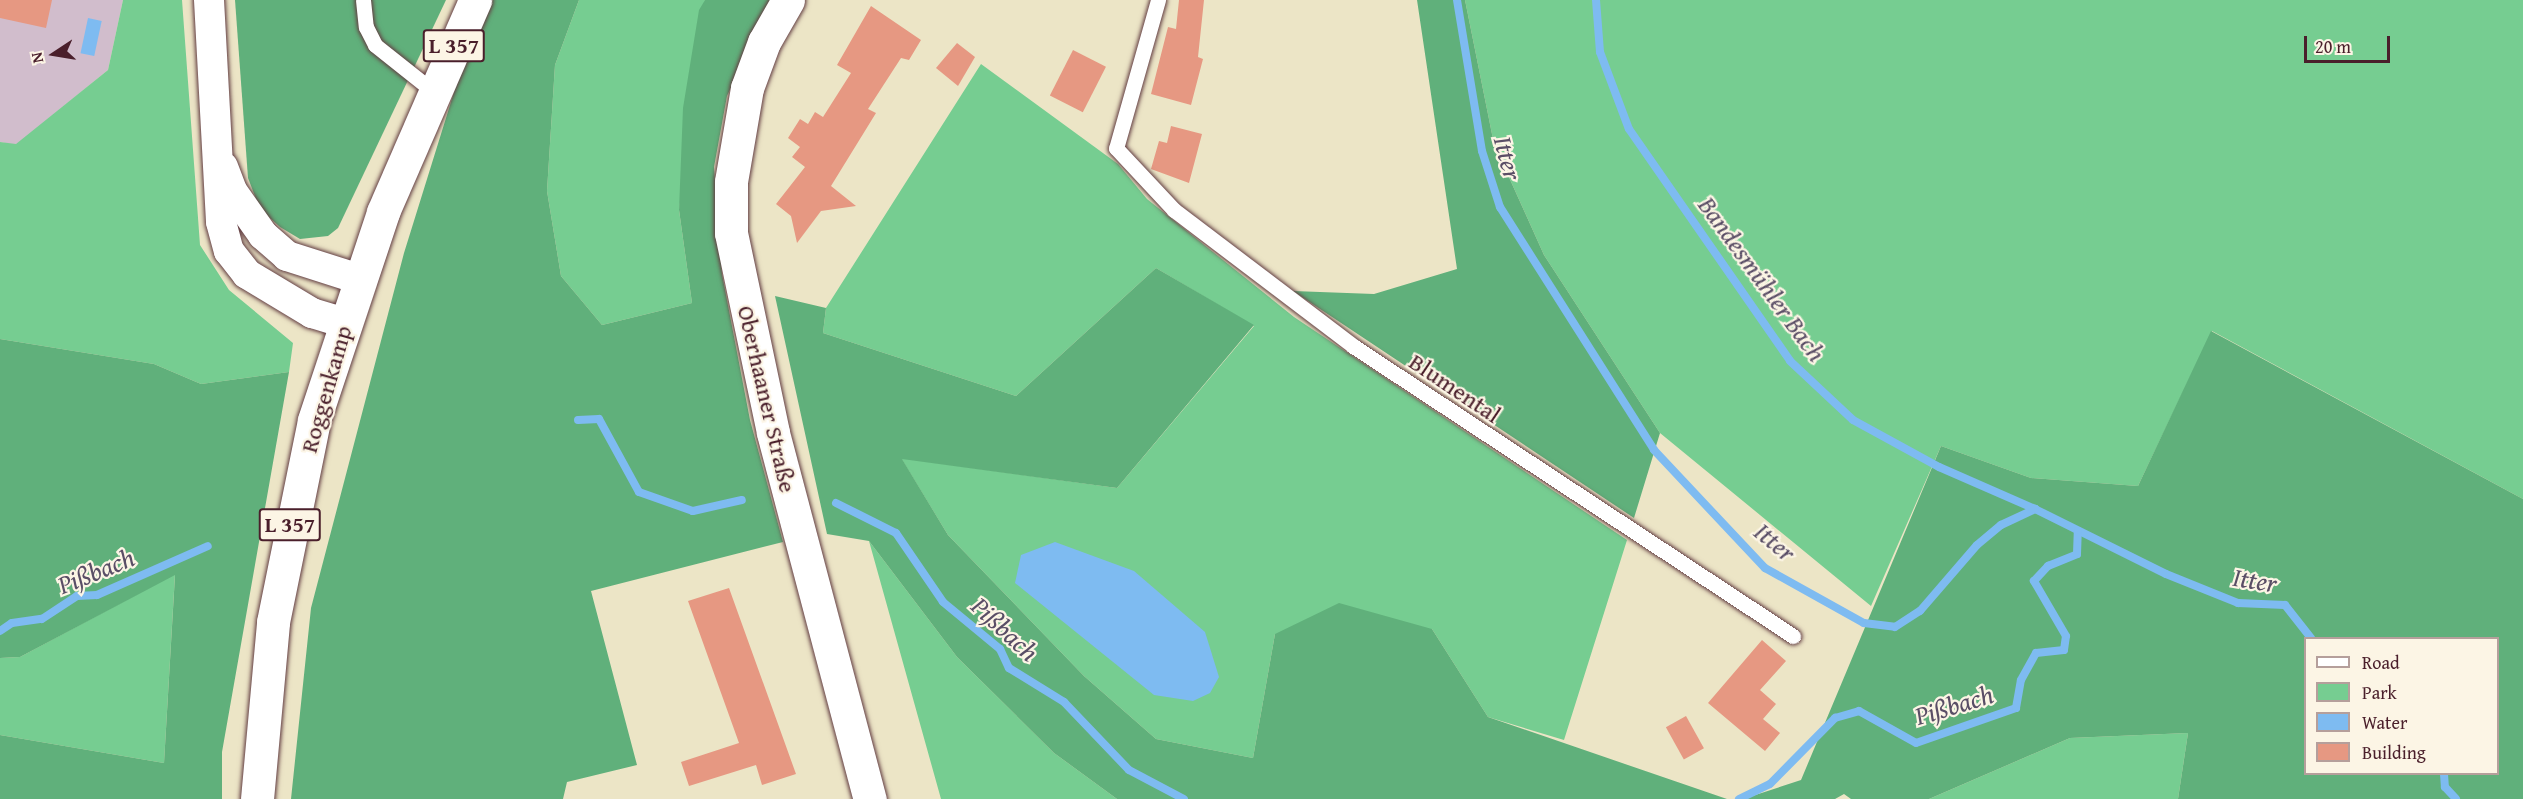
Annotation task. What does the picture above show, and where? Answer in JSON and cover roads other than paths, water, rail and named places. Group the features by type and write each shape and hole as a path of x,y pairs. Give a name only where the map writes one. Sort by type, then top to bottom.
{"main road":[{"name":"Roggenkamp","path":"257,799 273,622 292,513 358,279 434,92 475,0"},
{"name":"Oberhaaner Straße","path":"788,0 764,42 747,88 731,182 731,233 773,433 870,799"}],"street":[{"path":"209,0 221,222 229,251 246,274 312,313 344,323"},
{"path":"217,150 232,191 263,235 287,256 358,279"}],"lane":[{"path":"363,0 366,27 375,45 434,92"},
{"name":"Blumental","path":"1158,0 1116,148 1174,210 1343,339 1793,636"}],"water":[{"path":"88,18 102,21 94,56 81,53"},
{"path":"1055,542 1134,571 1205,632 1219,677 1210,693 1193,701 1154,695 1015,583 1021,555"}],"waterway":[{"name":"Itter","path":"1457,0 1482,151 1500,207 1654,450 1765,568 1864,623 1895,627 1920,611 1977,545 2001,525 2035,509 2166,574 2238,603 2285,605 2310,637"},
{"name":"Bandesmühler Bach","path":"1596,0 1600,52 1629,129 1790,361 1853,420 1939,467 2035,509"},
{"name":"Pißbach","path":"578,420 599,419 639,492 693,511 742,500"},
{"name":"Pißbach","path":"836,503 896,533 943,602 1000,649 1009,668 1064,702 1129,770 1184,799"},
{"name":"Pißbach","path":"1739,799 1770,784 1835,718 1859,711 1916,743 2016,708 2021,680 2036,653 2064,650 2066,636 2034,581 2048,566 2077,554 2078,531"},
{"name":"Pißbach","path":"0,631 12,623 42,619 77,596 97,595 208,546"},
{"name":"Itter","path":"2444,775 2445,787 2456,799"}]}
